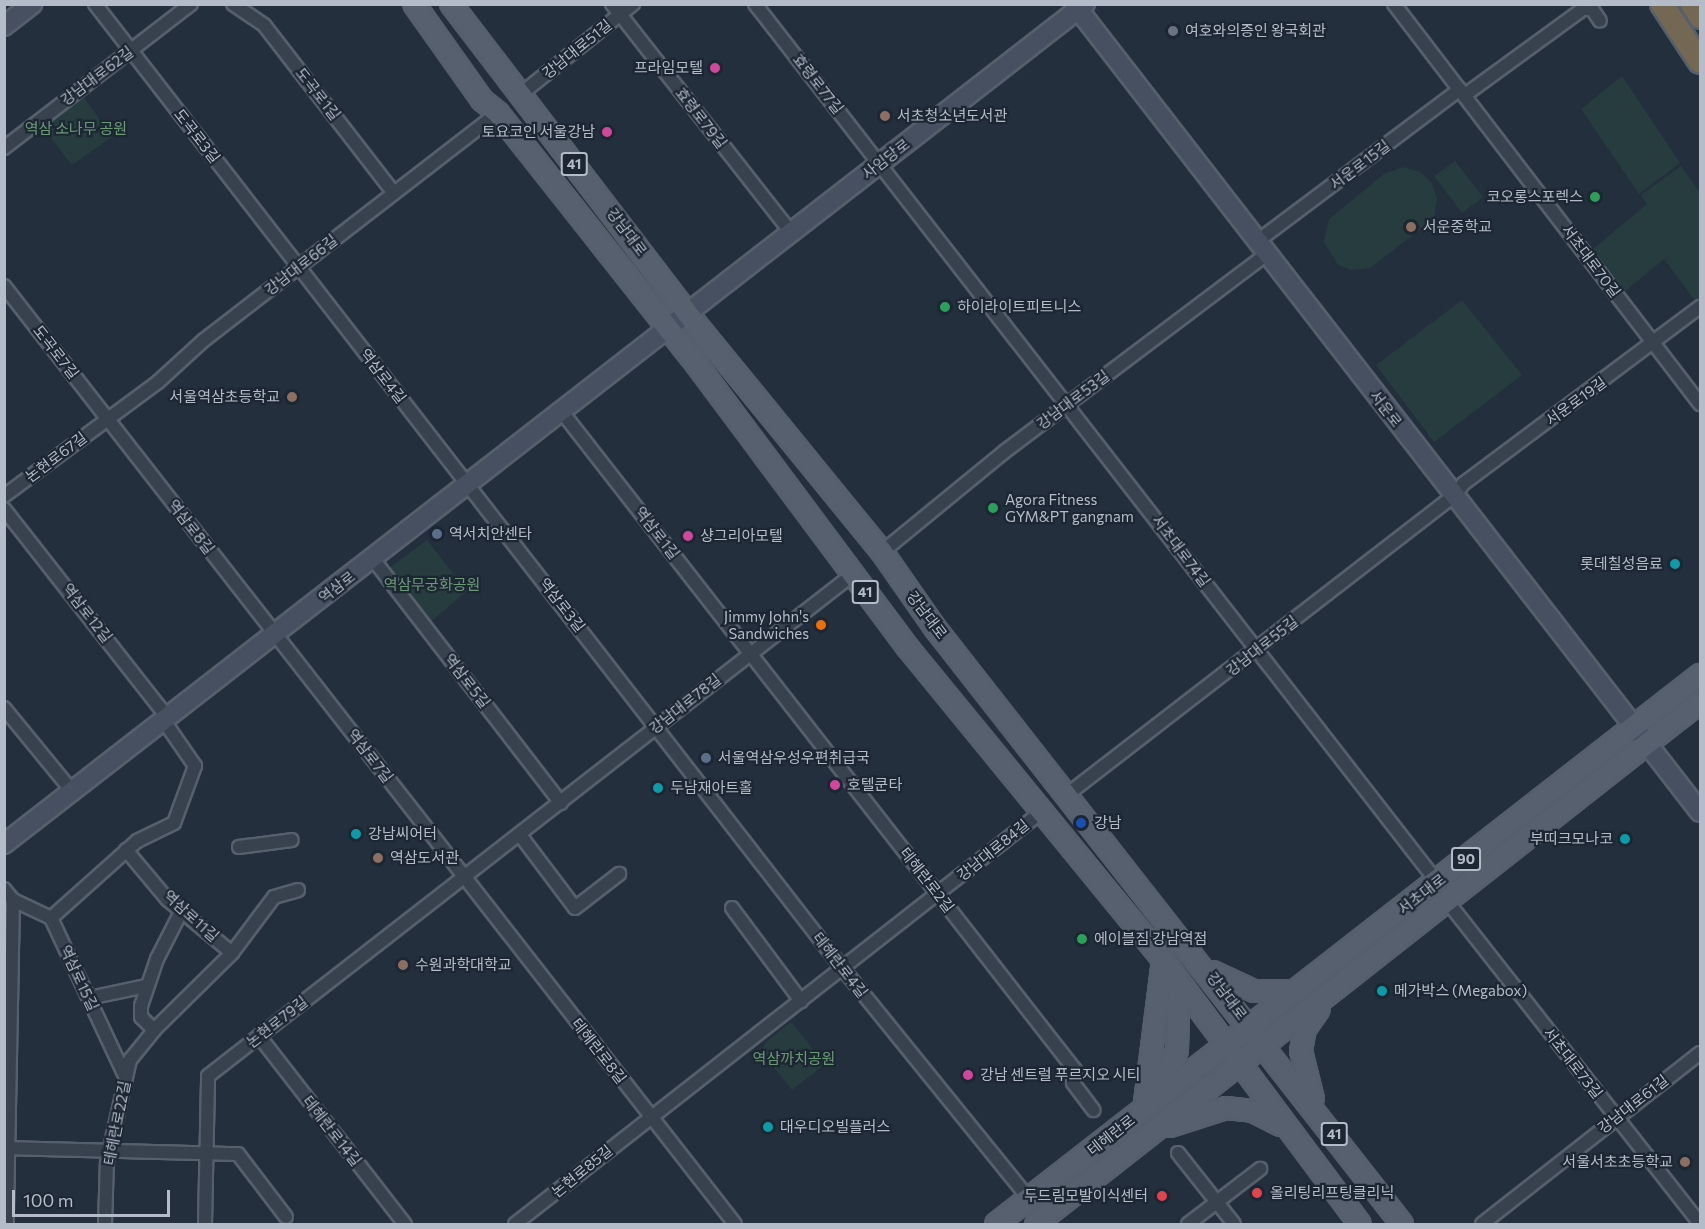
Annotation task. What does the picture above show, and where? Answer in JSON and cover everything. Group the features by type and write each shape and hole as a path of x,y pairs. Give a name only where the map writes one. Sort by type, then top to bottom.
{"highway":[{"path":"1662,4 1701,62"},
{"path":"1692,4 1701,17"}],"main road":[{"path":"4,26 32,4"},
{"name":"강남대로","path":"414,4 482,100 498,113 668,327 852,575 1044,810 1162,960 1360,1224"},
{"name":"강남대로","path":"451,4 687,313 882,552 935,628 1204,966 1402,1224"},
{"name":"사임당로","path":"668,327 1079,6"},
{"name":"서운로","path":"1079,6 1454,496 1701,812"},
{"name":"역삼로","path":"4,844 277,635 668,327"},
{"name":"서초대로","path":"1227,1045 1701,675"},
{"name":"서초대로","path":"1264,1044 1701,702"},
{"path":"1151,1104 1162,960"},
{"path":"1204,966 1228,982 1254,991 1298,991"},
{"path":"1151,1104 1177,1050 1179,982"},
{"path":"1318,1113 1302,1061 1302,1040 1331,992"},
{"name":"테헤란로","path":"1036,1224 1264,1044"},
{"name":"테헤란로","path":"996,1224 1227,1045"},
{"path":"1173,1115 1173,1108 1207,1081 1205,1071 1194,1070"},
{"path":"1144,1138 1197,1114 1226,1108 1269,1117 1288,1130"}],"street":[{"name":"도곡로3길","path":"95,4 298,268"},
{"name":"강남대로62길","path":"4,148 190,4"},
{"name":"도곡로1길","path":"233,4 264,26 394,193"},
{"name":"효령로79길","path":"612,4 791,232"},
{"name":"강남대로51길","path":"521,94 633,4"},
{"name":"효령로77길","path":"755,4 880,163"},
{"name":"서초대로70길","path":"1394,4 1701,404"},
{"name":"서운로15길","path":"1264,247 1462,92 1583,9 1592,9 1600,21"},
{"name":"강남대로66길","path":"107,418 498,113"},
{"name":"서초대로74길","path":"880,163 1064,407 1437,882"},
{"name":"강남대로53길","path":"882,552 1264,247"},
{"name":"역삼로4길","path":"298,268 468,484"},
{"name":"도곡로7길","path":"4,286 107,418"},
{"name":"서운로19길","path":"1454,496 1463,484 1701,307"},
{"name":"역삼로1길","path":"562,412 751,654"},
{"name":"논현로67길","path":"4,496 107,418"},
{"name":"역삼로8길","path":"107,418 277,635"},
{"name":"역삼로3길","path":"468,484 657,725"},
{"name":"강남대로55길","path":"1068,794 1454,496"},
{"name":"역삼로12길","path":"4,509 166,719"},
{"name":"역삼로5길","path":"373,560 561,803"},
{"name":"강남대로78길","path":"464,877 852,575"},
{"name":"역삼로7길","path":"277,635 464,877"},
{"name":"테헤란로2길","path":"751,654 1075,1070 1073,1083 1093,1110"},
{"path":"4,708 72,791"},
{"path":"4,889 13,900 51,918 126,850 174,823 195,768 166,719"},
{"name":"테헤란로4길","path":"657,725 843,969 1029,1199"},
{"name":"강남대로84길","path":"650,1118 1044,810"},
{"path":"519,835 574,908 620,874"},
{"path":"239,847 291,840"},
{"name":"역삼로11길","path":"126,850 182,910 232,953"},
{"name":"논현로79길","path":"205,1224 208,1076 464,877"},
{"name":"테헤란로8길","path":"464,877 735,1224"},
{"name":"테헤란로22길","path":"105,1224 107,1161 112,1150 130,1060 154,1030 232,953 274,897 298,890"},
{"path":"7,1224 6,1148 13,900"},
{"name":"서초대로73길","path":"1447,901 1700,1224"},
{"path":"732,908 801,1000"},
{"path":"154,1030 140,1013 146,987 182,910"},
{"name":"역삼로15길","path":"51,918 125,1076"},
{"path":"89,998 146,987"},
{"name":"테헤란로14길","path":"259,1036 405,1224"},
{"name":"강남대로61길","path":"1482,1224 1616,1117 1701,1053"},
{"name":"논현로85길","path":"515,1224 650,1118"},
{"path":"6,1148 238,1154 286,1217"},
{"path":"1178,1153 1234,1224"},
{"path":"1188,1224 1260,1169"}],"green space":[{"path":"1622,76 1680,163 1639,194 1581,109"},
{"name":"역삼 소나무 공원","path":"81,93 112,137 72,165 40,124"},
{"path":"1455,161 1483,197 1462,213 1434,176"},
{"path":"1681,166 1700,193 1700,299 1696,302 1664,259 1624,292 1592,250 1647,204 1641,195"},
{"path":"1403,167 1420,172 1431,182 1437,198 1434,219 1370,268 1351,270 1338,265 1324,242 1329,219 1384,174"},
{"path":"1462,300 1522,375 1434,442 1376,365"},
{"name":"역삼무궁화공원","path":"427,540 467,591 430,622 389,568"},
{"name":"역삼까치공원","path":"791,1022 825,1064 792,1090 763,1054 764,1044"}],"place":[{"name":"여호와의증인 왕국회관","path":"1173,31"},
{"name":"프라임모텔","path":"715,68"},
{"name":"서초청소년도서관","path":"885,116"},
{"name":"토요코인 서울강남","path":"607,132"},
{"name":"코오롱스포렉스","path":"1595,197"},
{"name":"서운중학교","path":"1411,227"},
{"name":"하이라이트피트니스","path":"945,307"},
{"name":"서울역삼초등학교","path":"292,397"},
{"name":"Agora Fitness GYM&PT gangnam","path":"993,508"},
{"name":"역서치안센타","path":"437,534"},
{"name":"샹그리아모텔","path":"688,536"},
{"name":"롯데칠성음료","path":"1675,564"},
{"name":"Jimmy John's Sandwiches","path":"821,625"},
{"name":"서울역삼우성우편취급국","path":"706,758"},
{"name":"호텔쿤타","path":"835,785"},
{"name":"두남재아트홀","path":"658,788"},
{"name":"강남","path":"1081,823"},
{"name":"강남씨어터","path":"356,834"},
{"name":"부띠크모나코","path":"1625,839"},
{"name":"역삼도서관","path":"378,858"},
{"name":"에이블짐 강남역점","path":"1082,939"},
{"name":"수원과학대학교","path":"403,965"},
{"name":"메가박스 (Megabox)","path":"1382,991"},
{"name":"강남 센트럴 푸르지오 시티","path":"968,1075"},
{"name":"대우디오빌플러스","path":"768,1127"},
{"name":"서울서초초등학교","path":"1685,1162"},
{"name":"올리팅리프팅클리닉","path":"1257,1193"},
{"name":"두드림모발이식센터","path":"1162,1196"}]}
